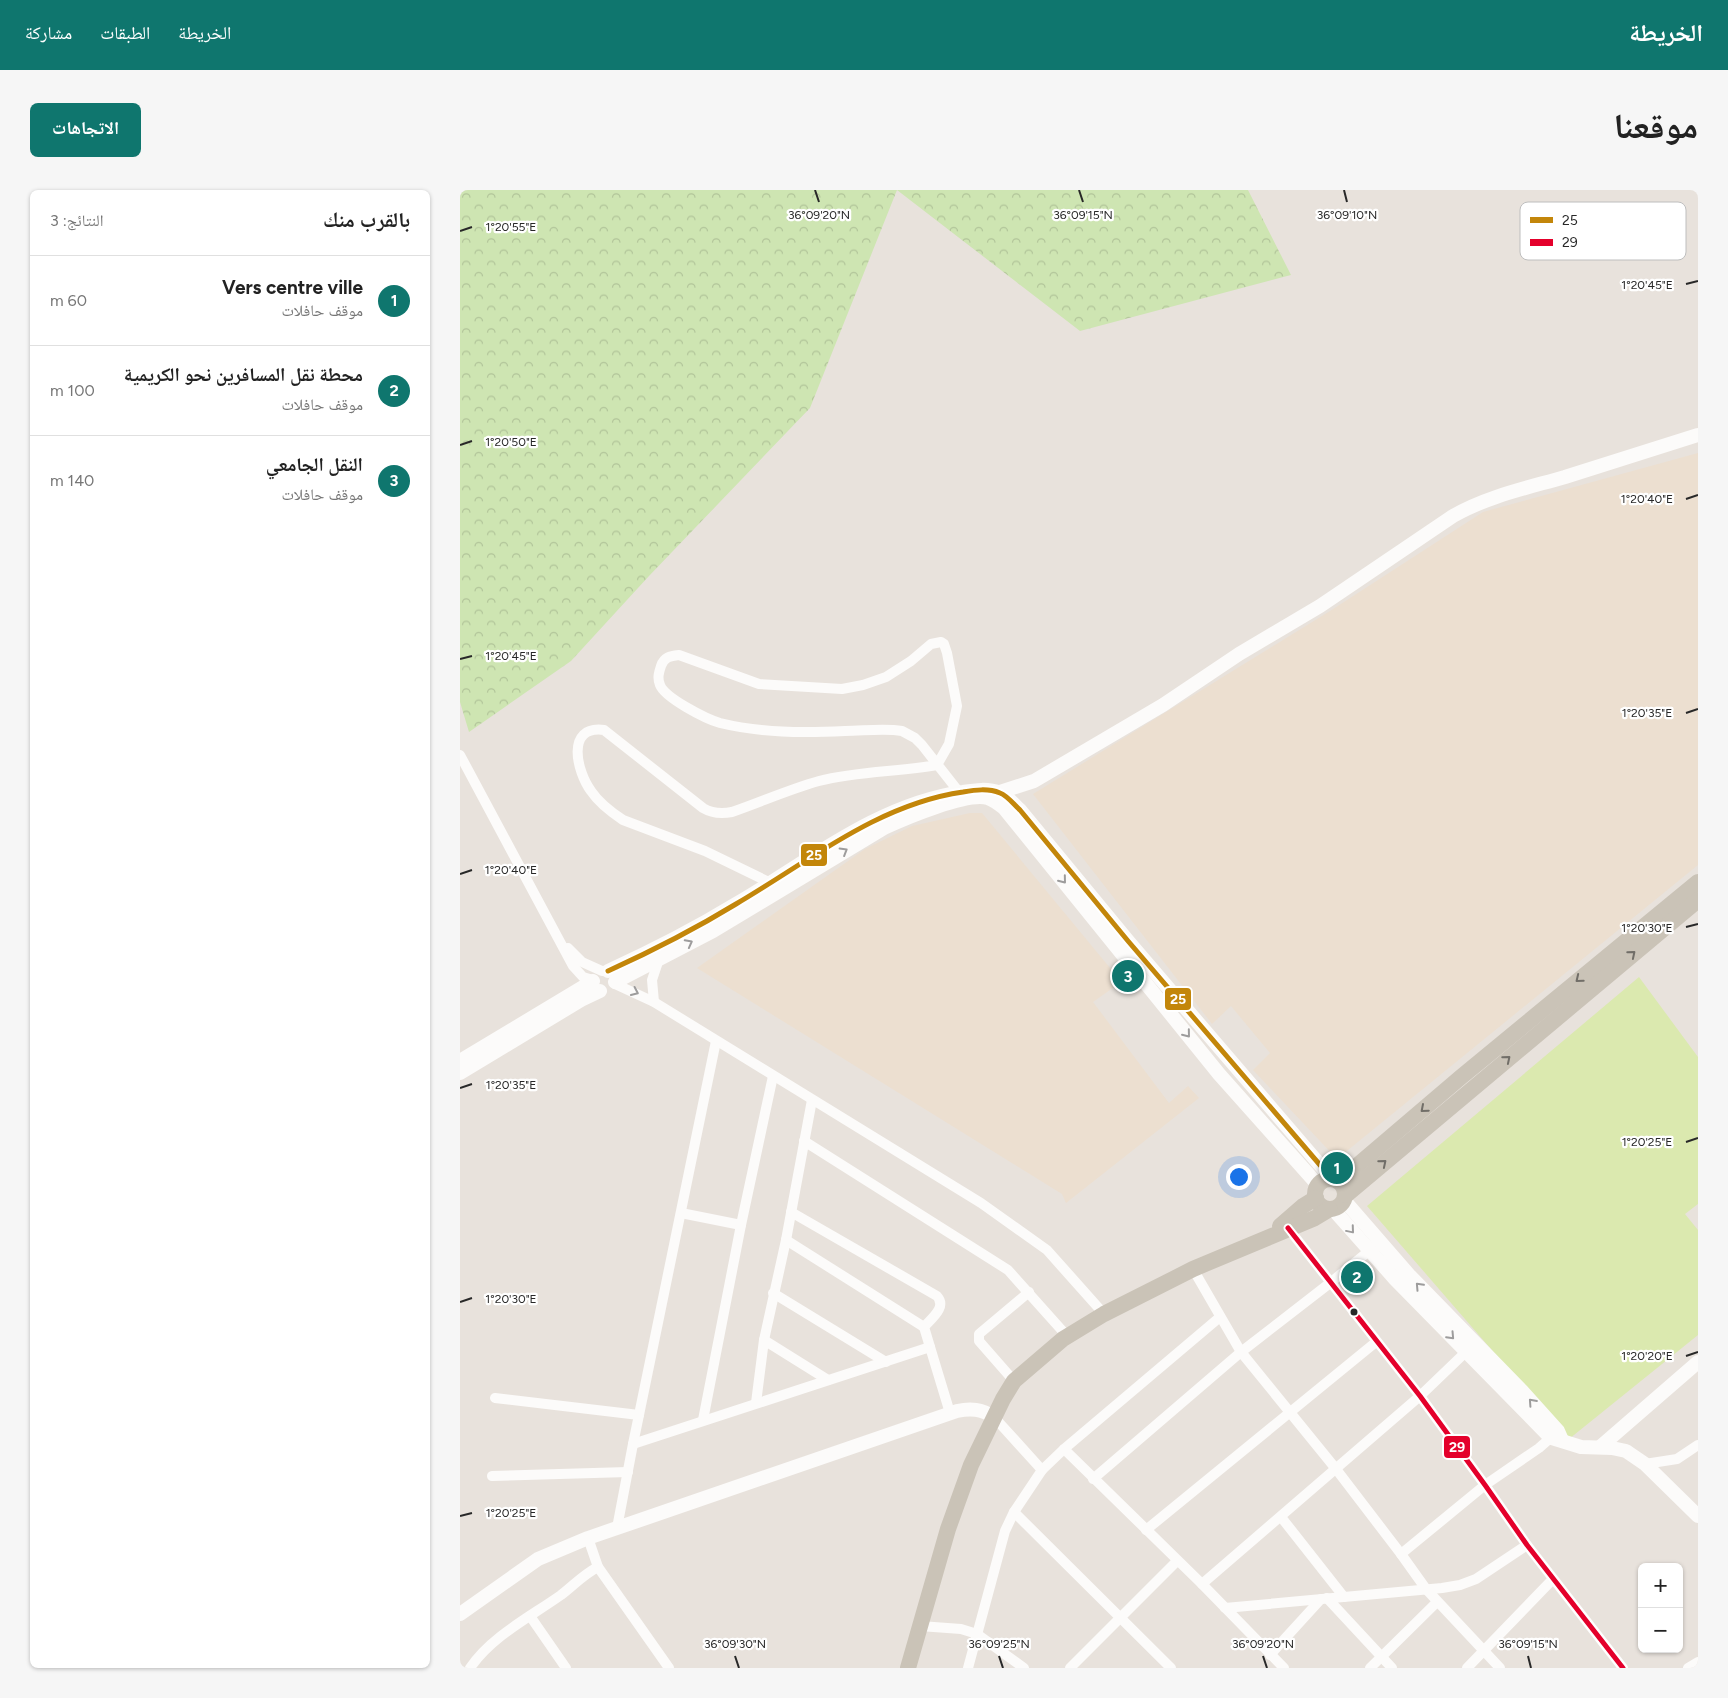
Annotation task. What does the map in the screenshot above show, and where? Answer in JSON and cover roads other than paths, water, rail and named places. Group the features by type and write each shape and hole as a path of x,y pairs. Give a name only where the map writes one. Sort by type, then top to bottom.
{"main road":[{"path":"993,795 1034,782 1163,705 1239,654 1320,606 1471,505 1698,435"},
{"path":"604,980 659,960 777,886 849,834 902,807 928,798 961,796 987,789 1219,1074 1332,1194 1374,1246 1557,1436 1581,1446 1626,1451 1645,1464 1698,1516"},
{"path":"908,1668 948,1529 971,1465 1014,1381 1067,1336 1104,1314 1193,1269 1315,1218 1332,1194 1461,1077 1698,882"},
{"path":"1265,1238 1303,1206 1332,1194 1698,900"},
{"path":"461,1067 581,1000 604,980 711,926"},
{"path":"1600,1447 1698,1362"},
{"path":"460,1614 538,1559 588,1538 950,1413 970,1409 983,1411 994,1417"}],"street":[{"path":"777,886 705,851 624,820 613,813 591,791 585,781 577,751 584,735 594,730 604,730 703,808 722,814 819,781 872,772 906,770 937,765 950,744 958,706 944,644 940,642 931,644 911,661 886,677 863,685 842,689 759,684 679,655 668,657 662,663 658,677 660,687 691,710 718,723 762,730 800,733 902,731 922,745 937,765 961,796"},
{"path":"460,755 560,938 582,962 604,980 654,1002 812,1100 880,1139 981,1203 1047,1250 1067,1270 1104,1314"},
{"path":"654,1002 651,988 659,960"},
{"path":"617,1528 716,1041"},
{"path":"703,1420 741,1225 773,1076"},
{"path":"756,1404 764,1340 786,1240 812,1100"},
{"path":"804,1141 1008,1270 1067,1336"},
{"path":"791,1212 937,1296 941,1302 940,1308 924,1327"},
{"path":"681,1213 741,1225"},
{"path":"1288,1228 1420,1396 1527,1545 1623,1668"},
{"path":"786,1240 924,1327 950,1413"},
{"path":"1093,1479 1241,1352 1330,1283 1374,1246"},
{"path":"1193,1269 1241,1352 1336,1469 1426,1589 1500,1668"},
{"path":"1014,1381 979,1341 979,1334 1029,1292"},
{"path":"773,1293 886,1362"},
{"path":"968,1668 1005,1531 1014,1512 1042,1470 1220,1316"},
{"path":"764,1340 828,1380"},
{"path":"1146,1530 1376,1342"},
{"path":"633,1444 930,1347"},
{"path":"1202,1584 1420,1396 1471,1348"},
{"path":"495,1398 639,1415"},
{"path":"994,1417 1042,1470"},
{"path":"1401,1554 1485,1484 1557,1436"},
{"path":"1645,1464 1677,1459 1698,1445"},
{"path":"1064,1449 1202,1584 1284,1668"},
{"path":"492,1476 628,1472"},
{"path":"1014,1512 1171,1668"},
{"path":"1280,1517 1344,1597"},
{"path":"588,1538 598,1567 669,1668"},
{"path":"1225,1608 1460,1585 1476,1579 1527,1545"},
{"path":"1075,1666 1177,1561"},
{"path":"470,1668 484,1650 562,1594 588,1572 598,1567"},
{"path":"1467,1668 1553,1579"},
{"path":"1270,1655 1324,1599"},
{"path":"1324,1599 1392,1668"},
{"path":"1370,1668 1437,1602"},
{"path":"530,1616 566,1668"},
{"path":"920,1626 961,1629 977,1634 1024,1668"}],"place":[{"name":"النقل الجامعي","path":"1128,976"},
{"name":"Vers centre ville","path":"1337,1168"},
{"name":"محطة نقل المسافرين نحو الكريمية","path":"1357,1277"}]}
